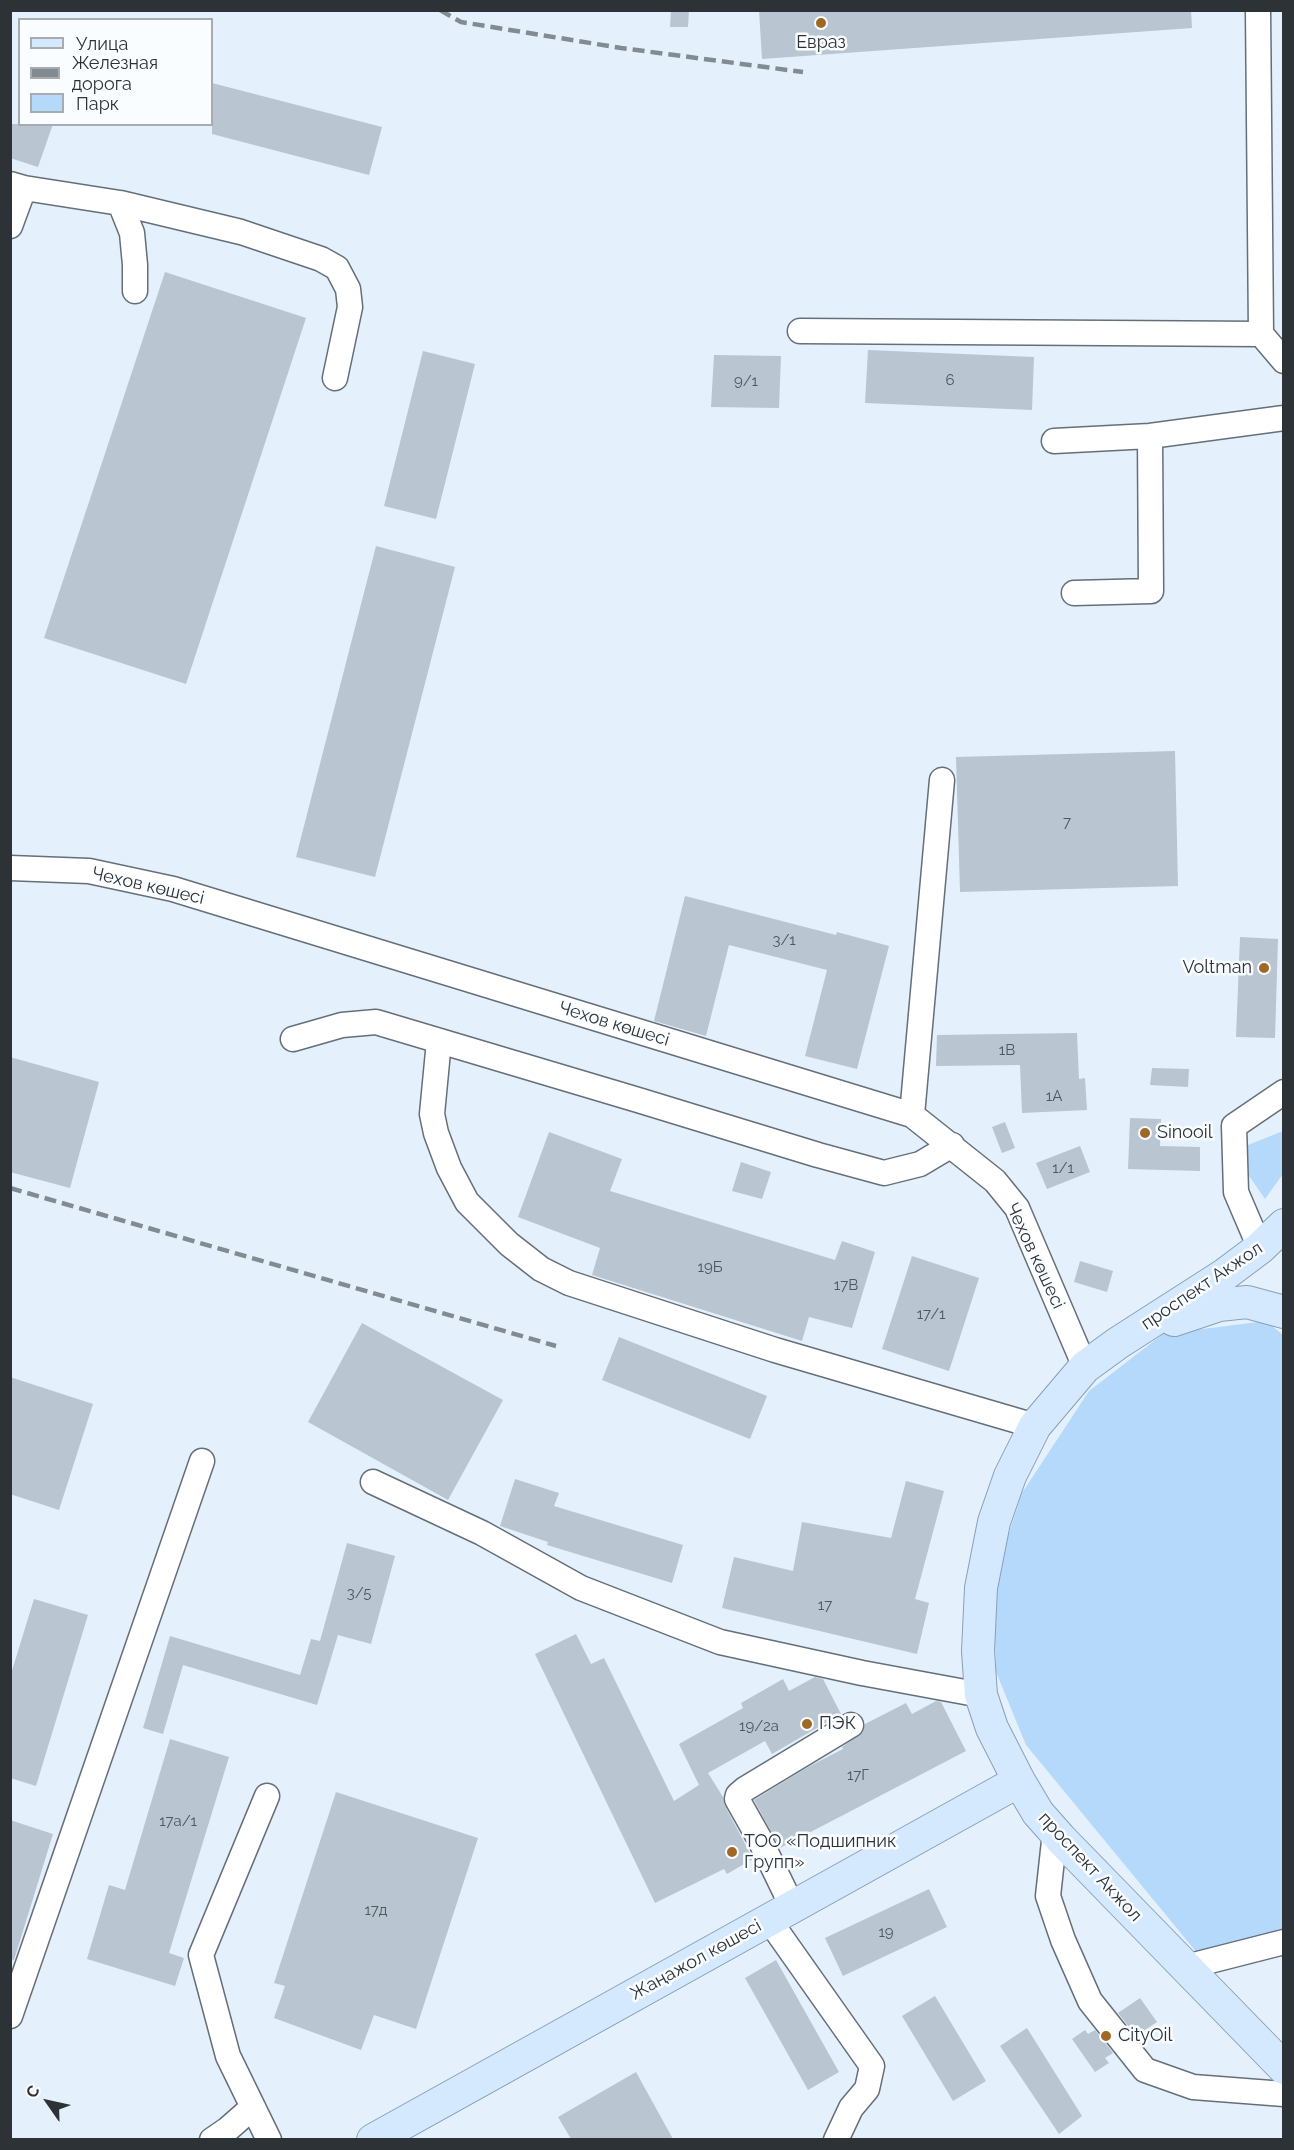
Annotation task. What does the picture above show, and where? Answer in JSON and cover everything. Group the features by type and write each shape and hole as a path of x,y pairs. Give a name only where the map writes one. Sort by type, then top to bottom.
{"main road":[{"name":"проспект Акжол","path":"1284,1225 1260,1248 1224,1275 1085,1367 1035,1426 1010,1476 994,1522 981,1588 978,1651 981,1695 992,1728 1038,1813 1284,2068"},
{"name":"проспект Акжол","path":"1118,1343 1190,1313 1219,1305 1247,1302 1284,1312"},
{"name":"Жаңажол көшесі","path":"373,2139 1019,1781"}],"lane":[{"path":"1258,10 1261,334 1284,361"},
{"path":"10,226 17,186 120,202 242,232 321,259 337,268 348,289 350,307 335,378"},
{"path":"120,202 132,233 135,291"},
{"path":"800,331 1261,334"},
{"path":"1054,441 1150,436 1284,418"},
{"path":"1074,592 1151,591 1150,436"},
{"path":"912,1115 942,780"},
{"name":"Чехов көшесі","path":"10,868 89,871 173,889 912,1115 995,1181 1017,1208 1085,1367"},
{"path":"293,1039 342,1025 376,1022 884,1173 920,1164 952,1145"},
{"path":"439,1041 432,1114 448,1168 467,1203 509,1244 541,1269 569,1283 765,1347 1035,1426"},
{"path":"1260,1248 1236,1192 1234,1126 1284,1092"},
{"path":"10,2016 202,1461"},
{"path":"373,1482 482,1533 581,1588 720,1642 862,1673 981,1695"},
{"path":"836,2139 851,2108 867,2089 872,2066 780,1913 759,1838 737,1799 745,1789 851,1725"},
{"path":"267,1796 201,1955 228,2056 269,2139"},
{"path":"1055,1832 1048,1896 1063,1940 1090,2001 1146,2070 1193,2087 1284,2094"},
{"path":"1186,1967 1284,1942"},
{"path":"212,2139 228,2129 253,2107"}],"green space":[{"path":"1283,1131 1283,1174 1265,1199 1247,1173 1248,1145"},
{"path":"1266,1321 1283,1335 1283,1936 1198,1954 1026,1745 996,1672 993,1582 1022,1493 1089,1391 1163,1334"}],"building":[{"path":"671,10 689,10 688,27 670,27"},
{"path":"759,10 1191,10 1192,28 762,59"},
{"path":"213,83 382,127 369,175 212,134"},
{"path":"10,124 52,126 38,167 10,158"},
{"path":"165,272 306,318 186,684 44,638"},
{"path":"868,350 1034,357 1032,410 865,403"},
{"path":"423,351 475,364 436,519 384,506"},
{"path":"714,355 781,356 779,408 711,407"},
{"path":"376,546 455,567 375,877 296,857"},
{"path":"1175,751 1178,886 960,892 956,757"},
{"path":"685,896 836,935 837,932 889,946 857,1069 805,1056 827,970 729,945 706,1036 654,1021"},
{"path":"1240,937 1278,939 1275,1038 1236,1037"},
{"path":"1077,1033 1079,1079 1085,1078 1087,1110 1022,1113 1020,1065 936,1066 937,1035"},
{"path":"10,1057 99,1082 70,1188 10,1172"},
{"path":"1152,1068 1189,1069 1188,1087 1150,1085"},
{"name":"Sinooil","path":"1130,1118 1161,1119 1160,1146 1200,1147 1200,1171 1128,1169"},
{"path":"1005,1122 1015,1148 1002,1153 992,1127"},
{"path":"549,1132 622,1159 610,1191 835,1260 842,1241 875,1252 852,1328 809,1317 802,1341 592,1275 600,1248 518,1217"},
{"path":"1080,1146 1090,1172 1047,1189 1036,1163"},
{"path":"741,1162 771,1172 762,1199 732,1191"},
{"path":"912,1256 979,1278 949,1371 882,1349"},
{"path":"1080,1261 1113,1271 1107,1292 1074,1282"},
{"path":"362,1323 503,1400 448,1500 308,1422"},
{"path":"619,1337 767,1396 750,1439 602,1380"},
{"path":"10,1377 93,1404 59,1510 10,1494"},
{"path":"515,1479 559,1493 554,1506 683,1545 672,1583 547,1545 548,1542 500,1526"},
{"path":"906,1481 944,1491 915,1599 929,1603 917,1654 722,1608 734,1557 793,1571 802,1522 891,1538"},
{"path":"347,1543 395,1556 371,1644 338,1635 317,1705 183,1665 163,1734 143,1728 170,1636 300,1675 311,1639 320,1641"},
{"path":"34,1599 88,1615 36,1786 10,1778 10,1677"},
{"path":"576,1634 591,1664 604,1658 674,1801 699,1785 679,1744 743,1708 741,1703 783,1679 789,1691 815,1677 823,1679 841,1714 772,1754 765,1741 708,1773 723,1797 725,1806 753,1859 727,1874 724,1869 655,1903 535,1654"},
{"path":"936,1701 941,1702 966,1751 780,1848 754,1800 843,1749 842,1747 863,1732 865,1724 906,1703 912,1714"},
{"path":"170,1739 229,1757 169,1953 184,1958 175,1986 87,1959 109,1885 125,1890"},
{"path":"336,1792 478,1838 416,2029 374,2015 361,2050 274,2018 285,1986 274,1983"},
{"path":"10,1820 53,1834 14,1960 10,1959"},
{"path":"929,1889 947,1927 843,1976 825,1938"},
{"path":"776,1960 839,2072 808,2090 745,1978"},
{"path":"935,1996 986,2081 953,2101 902,2016"},
{"path":"1140,1998 1157,2022 1136,2036 1118,2013"},
{"path":"1027,2028 1082,2116 1059,2134 1000,2046"},
{"path":"1085,2030 1088,2034 1095,2030 1113,2053 1105,2058 1109,2063 1095,2072 1072,2039"},
{"path":"636,2072 673,2139 571,2139 558,2117"}],"railway":[{"path":"440,10 461,22 621,48 803,72"},
{"path":"10,1188 556,1346"}],"place":[{"name":"Евраз","path":"821,23"},
{"name":"Voltman","path":"1264,968"},
{"name":"Sinooil","path":"1145,1133"},
{"name":"ПЭК","path":"807,1724"},
{"name":"ТОО «Подшипник Групп»","path":"732,1852"},
{"name":"CityOil","path":"1106,2036"}]}
